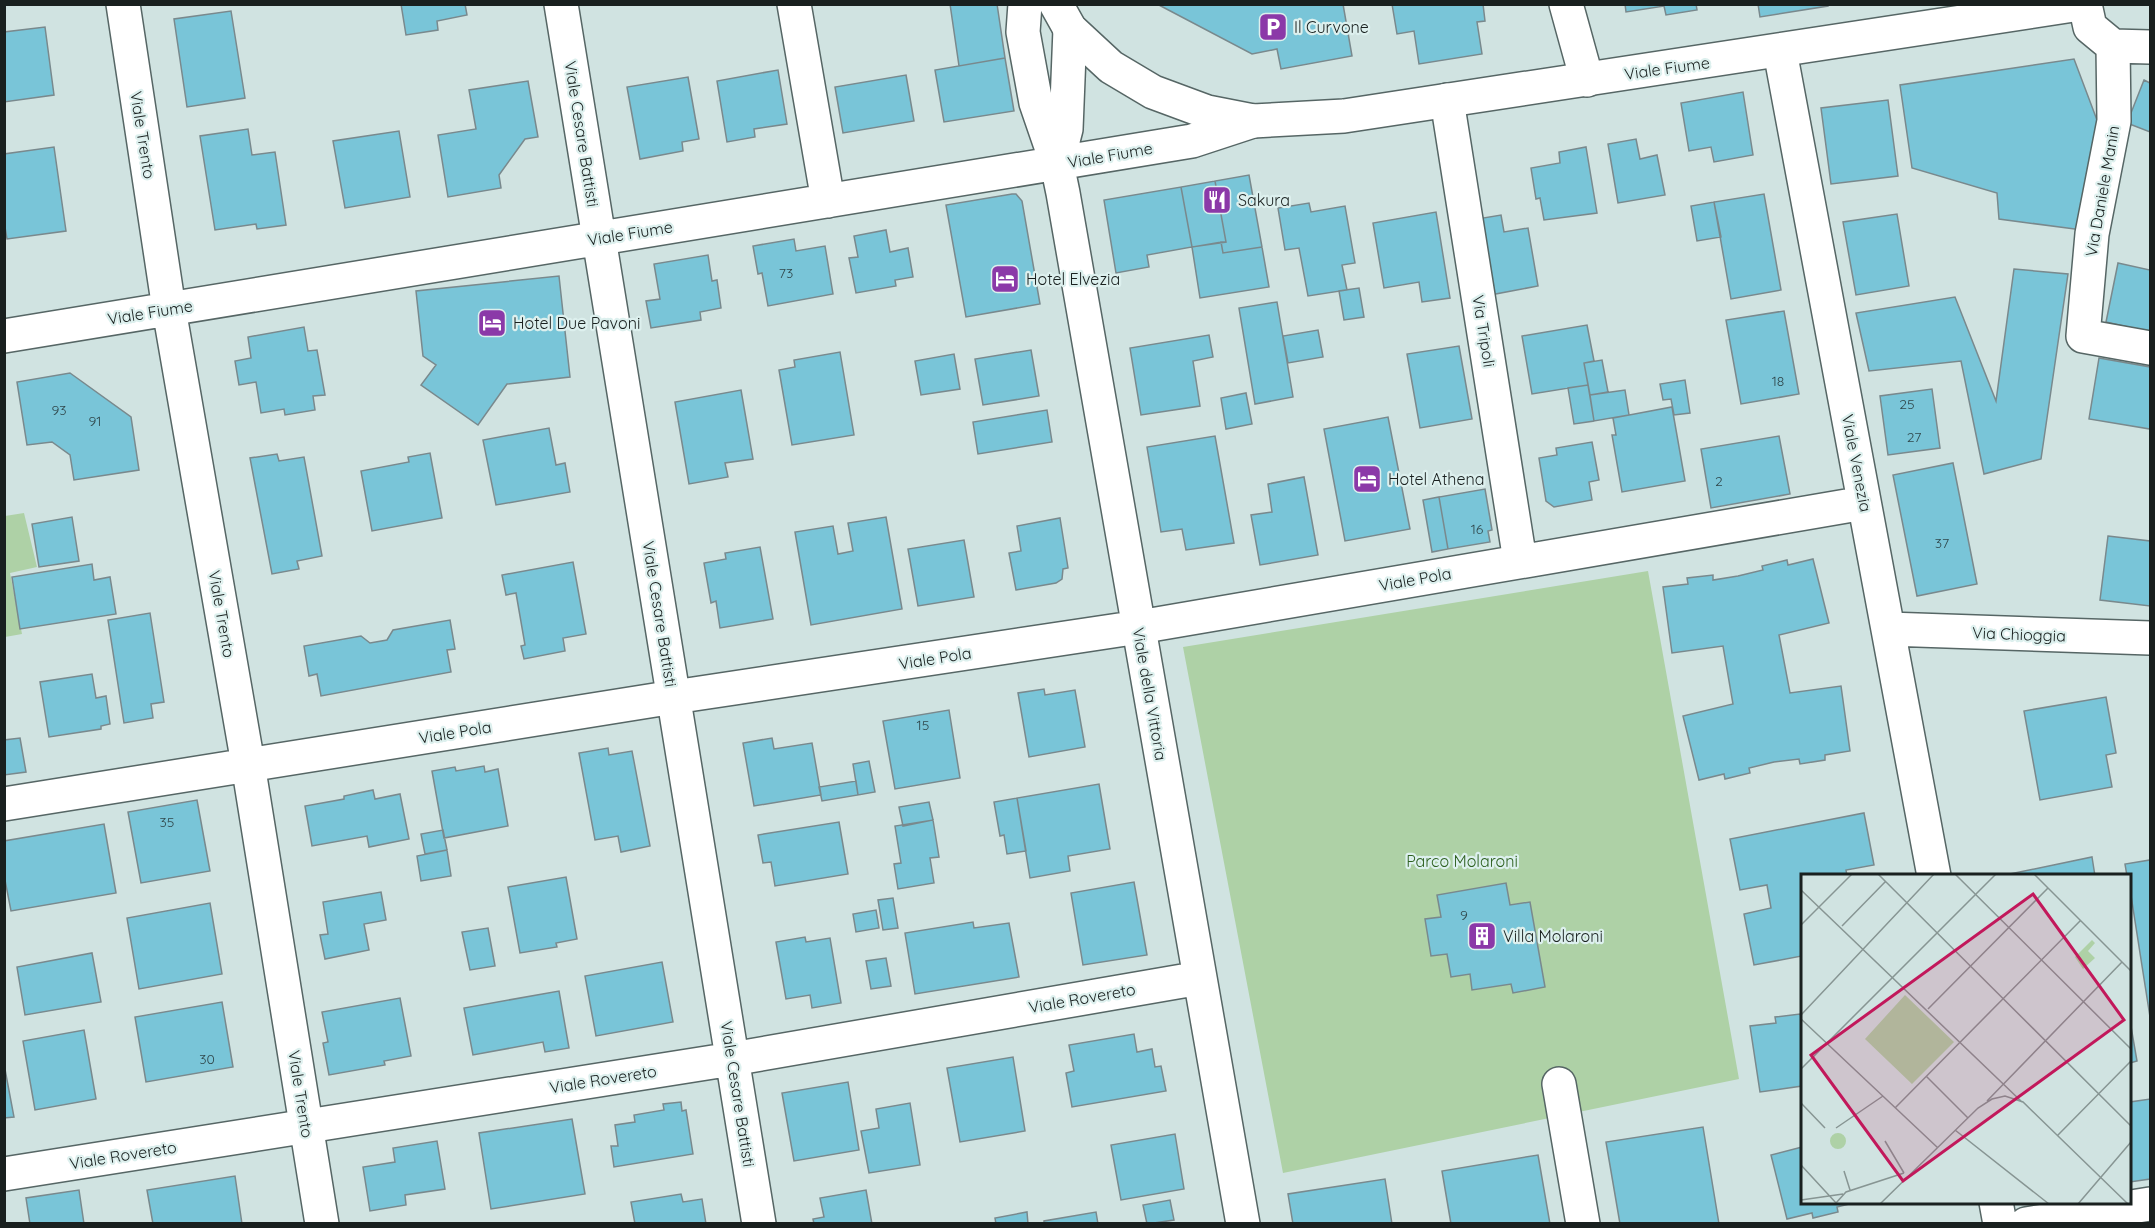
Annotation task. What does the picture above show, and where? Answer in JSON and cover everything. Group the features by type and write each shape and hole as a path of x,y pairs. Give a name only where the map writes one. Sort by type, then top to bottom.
{"street":[{"name":"Viale Trento","path":"123,4 169,309 248,764 322,1224"},
{"name":"Viale Cesare Battisti","path":"561,4 759,1224"},
{"path":"794,4 828,201"},
{"name":"Viale della Vittoria","path":"1025,4 1023,32 1036,103 1057,164 1243,1224"},
{"path":"1566,4 1587,80"},
{"name":"Viale Fiume","path":"1063,17 1111,68 1153,92 1207,112 1253,121 1344,116 2080,4"},
{"path":"2085,4 2090,27 2113,46 2151,47"},
{"name":"Viale della Vittoria","path":"1057,164 1066,129 1063,17"},
{"name":"Via Daniele Manin","path":"2113,46 2114,121 2092,234 2083,336 2151,348"},
{"name":"Viale Venezia","path":"1780,51 1934,874"},
{"name":"Via Tripoli","path":"1447,100 1520,561"},
{"name":"Viale Fiume","path":"4,336 1192,141 1253,121"},
{"name":"Viale Pola","path":"4,804 674,697 1139,627 1864,503"},
{"name":"Via Chioggia","path":"1888,629 2151,638"},
{"name":"Viale Rovereto","path":"4,1174 732,1059 1200,978"},
{"path":"1559,1084 1583,1224"},
{"path":"1996,1204 2000,1224"},
{"path":"2026,1224 2151,1204"}],"green space":[{"path":"24,513 37,567 10,573 22,634 5,637 5,516"},
{"name":"Parco Molaroni","path":"1648,571 1739,1079 1283,1173 1183,647"}],"building":[{"path":"401,4 465,4 467,15 437,21 438,30 406,35"},
{"path":"950,4 997,4 1005,58 959,66"},
{"name":"Il Curvone","path":"1157,4 1343,4 1352,56 1281,69 1277,49 1252,54"},
{"path":"1392,4 1483,4 1485,21 1477,22 1482,54 1419,64 1414,31 1397,34"},
{"path":"1625,4 1696,4 1697,10 1666,15 1664,6 1626,12"},
{"path":"1758,4 1828,4 1828,6 1760,17"},
{"path":"231,11 245,98 187,107 174,19"},
{"path":"45,27 54,95 4,102 4,32"},
{"path":"1005,58 1014,111 944,122 935,70"},
{"path":"2074,59 2103,136 2082,230 1999,219 1997,193 1912,168 1900,85"},
{"path":"778,70 787,124 754,129 755,137 727,142 717,81"},
{"path":"906,75 914,121 843,133 835,87"},
{"path":"688,77 699,139 682,142 683,151 640,159 627,87"},
{"path":"2144,80 2150,83 2150,132 2127,123"},
{"path":"528,81 538,137 525,139 499,175 501,188 448,197 438,135 476,129 469,90"},
{"path":"1743,92 1753,155 1714,162 1711,147 1689,151 1681,103"},
{"path":"1888,100 1898,176 1831,184 1821,108"},
{"path":"248,129 252,155 275,152 286,225 257,229 256,224 215,230 200,136"},
{"path":"399,131 410,197 345,208 333,141"},
{"path":"1636,139 1640,159 1657,155 1665,195 1618,203 1608,144"},
{"path":"54,147 66,231 7,239 4,221 4,154"},
{"path":"1586,147 1597,213 1544,220 1540,198 1536,199 1531,168 1560,163 1559,152"},
{"path":"1249,175 1262,247 1223,253 1221,242 1226,242 1215,181"},
{"path":"1215,181 1226,242 1192,247 1181,187"},
{"path":"1181,187 1192,247 1147,255 1149,267 1116,273 1104,200"},
{"path":"1016,194 1022,201 1040,304 966,317 946,205"},
{"path":"1764,194 1781,290 1731,299 1714,202"},
{"path":"1714,202 1721,237 1697,241 1691,206"},
{"path":"1309,203 1311,212 1345,206 1355,263 1342,265 1347,290 1308,296 1299,248 1285,250 1278,208"},
{"path":"1436,212 1450,298 1422,302 1419,282 1384,288 1373,223"},
{"path":"1897,214 1909,286 1856,295 1843,222"},
{"path":"1501,215 1504,232 1528,228 1538,286 1490,295 1477,219"},
{"path":"886,230 890,252 908,248 913,277 895,280 896,286 856,293 849,258 858,257 854,236"},
{"path":"794,239 796,251 825,246 833,294 768,306 762,273 758,274 753,246"},
{"path":"1221,242 1223,253 1262,247 1269,287 1200,298 1192,247"},
{"path":"708,255 712,281 717,280 721,308 700,312 701,320 651,328 646,301 660,299 654,264"},
{"path":"2118,263 2150,270 2150,332 2106,322"},
{"path":"2014,269 2068,274 2041,459 1984,474 1961,361 1869,371 1856,313 1955,297 1996,401"},
{"name":"Hotel Due Pavoni","path":"559,276 570,377 507,384 478,425 421,385 436,365 423,356 416,291"},
{"path":"1359,288 1364,317 1344,320 1339,291"},
{"path":"1277,302 1293,397 1255,404 1239,308"},
{"path":"1784,311 1799,394 1741,404 1726,320"},
{"path":"1587,325 1594,361 1584,363 1588,385 1532,394 1522,336"},
{"path":"304,327 308,351 317,350 325,395 313,396 315,410 285,415 284,409 261,413 256,382 239,385 235,361 251,358 248,337"},
{"path":"1318,330 1323,357 1288,363 1283,336"},
{"path":"1209,335 1213,357 1193,361 1200,406 1141,415 1130,348"},
{"path":"1459,346 1472,419 1420,428 1407,354"},
{"path":"1031,350 1039,396 983,405 975,359"},
{"path":"840,352 854,435 792,445 779,370 795,367 794,360"},
{"path":"954,354 960,389 921,395 915,361"},
{"path":"2099,358 2150,367 2150,429 2089,419"},
{"path":"1602,360 1608,392 1590,395 1584,363"},
{"path":"70,373 131,417 139,470 74,480 70,455 52,442 27,445 17,382"},
{"path":"1685,380 1690,413 1674,415 1671,399 1663,400 1660,384"},
{"path":"1588,385 1594,421 1574,424 1568,388"},
{"path":"1932,389 1940,448 1888,455 1880,396"},
{"path":"741,390 753,459 725,463 728,477 689,484 675,402"},
{"path":"1625,390 1629,415 1594,421 1590,395"},
{"path":"1246,393 1252,424 1226,429 1221,398"},
{"path":"1672,407 1685,481 1622,492 1612,435 1616,435 1613,418"},
{"path":"1047,410 1052,442 978,454 973,422"},
{"name":"Hotel Athena","path":"1388,417 1410,529 1345,541 1324,429"},
{"path":"549,428 556,465 565,463 570,492 496,505 483,440"},
{"path":"1215,436 1234,543 1186,550 1182,529 1161,532 1147,447"},
{"path":"1779,436 1790,494 1711,508 1701,449"},
{"path":"1592,442 1599,480 1589,482 1592,500 1554,507 1546,501 1539,458 1557,455 1556,448"},
{"path":"430,453 442,518 372,531 361,471 409,462 408,457"},
{"path":"277,454 279,461 304,457 322,556 297,561 299,569 272,574 250,458"},
{"path":"1953,463 1977,584 1917,596 1893,475"},
{"path":"1304,477 1318,555 1260,565 1251,515 1272,512 1268,484"},
{"path":"1485,489 1492,530 1488,531 1490,542 1448,549 1439,497"},
{"path":"1439,497 1448,549 1432,552 1423,500"},
{"path":"72,517 79,561 39,567 32,524"},
{"path":"886,517 902,609 811,625 795,532 833,526 838,554 853,551 848,523"},
{"path":"1060,518 1068,568 1063,569 1062,579 1056,583 1016,590 1009,553 1021,551 1017,526"},
{"path":"2108,536 2150,541 2150,606 2100,600"},
{"path":"964,540 974,597 918,606 908,549"},
{"path":"760,547 773,619 720,628 716,601 711,603 704,563 726,559 725,553"},
{"path":"1813,559 1829,623 1779,635 1790,693 1841,686 1850,751 1825,755 1825,760 1800,764 1799,759 1774,762 1749,768 1750,773 1725,779 1724,774 1699,780 1683,716 1733,704 1723,646 1672,653 1663,587 1688,584 1687,578 1713,575 1713,580 1763,570 1762,566 1787,560 1788,565"},
{"path":"573,562 586,634 563,638 565,651 524,659 521,646 525,645 516,593 506,595 502,575"},
{"path":"92,564 94,580 110,577 116,614 20,629 12,577"},
{"path":"150,613 164,702 151,704 153,718 124,723 108,620"},
{"path":"450,620 455,649 447,650 451,672 321,696 317,674 309,676 304,646 361,636 370,643 387,640 393,630"},
{"path":"92,674 96,698 106,696 110,724 101,726 101,729 49,737 40,682"},
{"path":"1044,689 1045,695 1075,690 1085,747 1029,757 1018,693"},
{"path":"2106,697 2116,753 2106,755 2112,787 2040,800 2024,711"},
{"path":"949,710 960,778 895,789 883,721"},
{"path":"20,738 26,772 4,775 4,740"},
{"path":"772,738 774,749 812,743 821,795 754,806 743,743"},
{"path":"608,748 609,755 632,751 650,846 621,852 618,836 595,840 579,753"},
{"path":"869,761 875,792 858,795 853,764"},
{"path":"484,766 485,772 498,769 508,826 444,838 432,771 455,767 456,771"},
{"path":"856,781 858,795 822,801 819,787"},
{"path":"1099,784 1110,849 1068,856 1070,871 1030,878 1017,798"},
{"path":"373,790 375,799 400,794 409,839 369,847 367,836 312,846 305,806 344,799 344,796"},
{"path":"1017,798 1026,851 1007,854 1004,835 1000,836 994,802"},
{"path":"197,800 210,871 141,883 128,812"},
{"path":"929,802 933,820 903,826 899,807"},
{"path":"1864,813 1874,865 1846,870 1847,874 1801,874 1801,956 1754,965 1744,914 1771,908 1767,885 1740,890 1730,839"},
{"path":"933,820 939,857 930,858 934,883 898,889 894,864 901,863 895,826"},
{"path":"839,822 848,874 775,886 771,862 763,863 758,835"},
{"path":"104,824 116,893 11,911 4,875 4,841"},
{"path":"443,830 447,850 425,854 421,834"},
{"path":"447,850 451,876 421,881 417,856"},
{"path":"2092,857 2095,874 2010,874"},
{"path":"2150,860 2150,1017 2131,895 2131,874 2127,874 2125,864"},
{"path":"566,877 577,939 556,943 557,947 520,953 508,887"},
{"path":"1134,882 1147,955 1083,965 1071,893"},
{"name":"Villa Molaroni","path":"1506,883 1510,905 1530,902 1545,987 1513,993 1511,984 1472,990 1470,974 1451,977 1447,954 1431,956 1425,919 1441,917 1437,895"},
{"path":"381,892 386,920 364,924 369,950 325,959 320,935 328,934 323,902"},
{"path":"893,898 898,928 883,930 878,900"},
{"path":"210,903 222,974 139,989 127,918"},
{"path":"876,910 879,928 856,932 853,914"},
{"path":"973,922 974,928 1009,923 1019,977 915,994 905,933"},
{"path":"488,928 495,966 470,970 462,932"},
{"path":"805,937 806,942 830,938 841,1003 812,1008 810,995 786,999 776,942"},
{"path":"92,953 101,1002 25,1015 17,967"},
{"path":"886,958 891,986 871,989 866,961"},
{"path":"662,962 673,1022 596,1036 585,976"},
{"path":"559,991 569,1048 545,1052 543,1042 473,1055 464,1008"},
{"path":"400,998 411,1056 384,1061 385,1065 329,1075 323,1043 328,1042 322,1012"},
{"path":"222,1002 233,1067 146,1082 135,1017"},
{"path":"1800,1014 1801,1016 1801,1086 1760,1092 1750,1026 1776,1023 1775,1017"},
{"path":"2131,1027 2137,1061 2131,1063"},
{"path":"84,1030 96,1099 35,1110 23,1041"},
{"path":"1134,1034 1137,1052 1152,1049 1155,1067 1161,1066 1166,1091 1072,1107 1066,1073 1074,1071 1069,1045"},
{"path":"1013,1057 1025,1131 960,1142 947,1068"},
{"path":"4,1064 14,1117 4,1118"},
{"path":"848,1082 859,1150 794,1161 782,1093"},
{"path":"2150,1099 2150,1179 2131,1182 2131,1102"},
{"path":"681,1102 682,1111 686,1110 693,1154 614,1167 611,1146 618,1146 615,1125 635,1122 634,1115 664,1110 663,1104"},
{"path":"910,1103 920,1165 869,1173 861,1131 879,1128 876,1109"},
{"path":"572,1119 585,1194 491,1209 479,1133"},
{"path":"1703,1127 1719,1224 1620,1224 1606,1142"},
{"path":"1175,1134 1184,1189 1121,1200 1111,1145"},
{"path":"437,1141 445,1189 405,1195 406,1205 370,1211 363,1167 395,1162 393,1148"},
{"path":"1801,1147 1801,1204 1849,1204 1837,1207 1838,1212 1813,1218 1812,1213 1787,1219 1771,1155"},
{"path":"1538,1155 1550,1224 1451,1224 1442,1171"},
{"path":"235,1176 242,1224 153,1224 147,1190"},
{"path":"1385,1179 1392,1224 1293,1224 1288,1194"},
{"path":"79,1190 84,1224 30,1224 26,1198"},
{"path":"866,1190 872,1224 814,1224 813,1219 824,1217 820,1198"},
{"path":"681,1194 683,1202 702,1199 706,1224 635,1224 631,1202"},
{"path":"1170,1200 1174,1220 1147,1224 1143,1205"},
{"path":"1027,1212 1028,1224 996,1224 995,1218"},
{"path":"1096,1212 1098,1224 1044,1224 1044,1221"}],"place":[{"name":"Il Curvone","path":"1273,27"},
{"name":"Sakura","path":"1217,200"},
{"name":"Hotel Elvezia","path":"1005,279"},
{"name":"Hotel Due Pavoni","path":"492,323"},
{"name":"Hotel Athena","path":"1367,479"},
{"name":"Villa Molaroni","path":"1482,936"}]}
